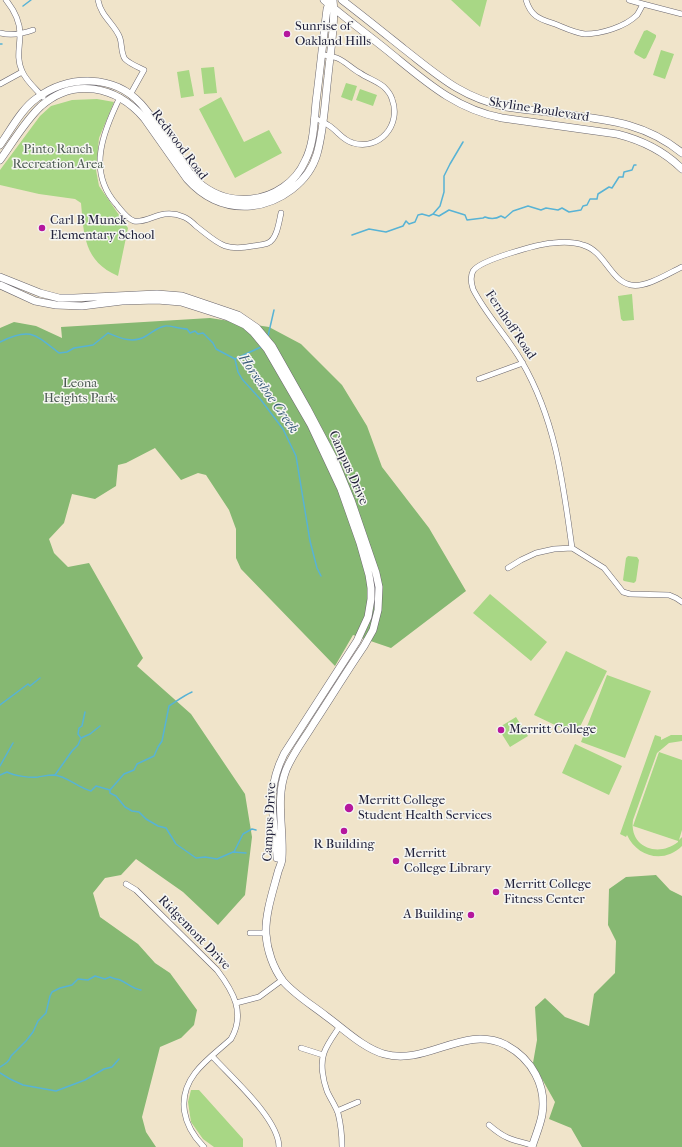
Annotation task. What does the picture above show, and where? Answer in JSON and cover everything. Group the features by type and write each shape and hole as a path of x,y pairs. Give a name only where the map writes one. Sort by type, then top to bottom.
{"main road":[{"name":"Skyline Boulevard","path":"342,0 444,80 469,95 506,107 620,122 654,134 682,153"},
{"name":"Redwood Road","path":"0,160 29,120 47,101 61,94 80,89 101,90 120,97 136,109 144,118 179,169 195,188 205,195 216,201 243,206 256,205 271,201 284,195 296,187 311,166 316,155 322,122 330,56 332,31 330,2"},
{"name":"Redwood Road","path":"0,145 28,106 36,98 48,90 64,84 87,80 110,84 130,95 140,103 192,176 208,190 230,199 243,200 269,196 291,182 300,172 309,153 330,2"},
{"name":"Skyline Boulevard","path":"330,2 350,20 436,89 462,106 490,116 617,134 628,137 653,147 681,166"},
{"path":"332,31 340,20 350,20"},
{"name":"Campus Drive","path":"0,277 40,293 59,298 157,294 182,296 237,318 261,340 280,366 341,489 369,575 371,599 368,616 357,641 286,750 278,767 273,787 272,812 278,872 269,909 266,933 272,960 282,980 301,998 375,1051 393,1056 413,1056 455,1042 471,1039 494,1041 515,1051 530,1066 540,1084 543,1110 540,1124 532,1146"},
{"name":"Campus Drive","path":"0,285 35,301 56,306 82,306 122,301 171,300 237,318"}],"street":[{"path":"6,0 12,7 18,24 20,34 18,54 22,72 47,101"},
{"path":"98,0 103,14 119,36 124,57 144,70 130,95"},
{"path":"526,0 528,8 532,14 540,19 584,34 609,31 632,19 638,14 643,4"},
{"path":"629,0 682,14"},
{"path":"0,33 20,34 33,30"},
{"path":"314,118 329,125 351,143 366,145 383,138 391,129 394,118 394,106 392,99 384,87 337,58 322,54"},
{"path":"0,84 22,72"},
{"path":"120,97 102,138 100,155 101,173 102,182 106,191 133,221 142,221 162,215 172,214 185,218 222,246 239,249 269,243 275,235 281,213"},
{"name":"Fernhoff Road","path":"572,548 556,446 540,399 523,363 473,289 471,276 476,267 482,264 530,247 562,242 583,245 592,249 619,279 625,284 632,286 646,284 682,267"},
{"path":"479,379 523,363"},
{"path":"508,568 536,553 554,549 572,548 604,568 623,592 630,594 669,595 682,602"},
{"name":"Ridgemont Drive","path":"126,884 136,890 217,970 228,984 236,1003 238,1019 234,1033 231,1038 194,1074 188,1087 184,1104 184,1115 188,1127 195,1139 204,1147"},
{"path":"250,933 266,933"},
{"path":"236,1003 259,997 282,980"},
{"path":"340,1026 323,1055 323,1076 327,1090 337,1111 342,1130 342,1147"},
{"path":"301,1048 323,1055"},
{"path":"212,1056 270,1120 279,1140 279,1147"},
{"path":"337,1111 358,1102"},
{"path":"489,1125 500,1135 508,1139 532,1146"}],"green space":[{"path":"451,0 487,0 480,27"},
{"path":"647,30 656,35 656,37 646,58 644,59 634,52 644,31"},
{"path":"661,50 674,54 665,79 653,75"},
{"path":"214,67 217,93 204,94 201,68"},
{"path":"189,70 194,96 181,98 177,72"},
{"path":"346,83 357,86 352,101 341,97"},
{"path":"360,89 377,95 373,106 356,100"},
{"path":"221,97 244,142 269,130 282,153 235,178 199,109"},
{"name":"Pinto Ranch Recreation Area","path":"97,99 114,102 99,138 96,170 99,186 128,228 118,276 98,263 92,255 85,237 81,203 75,199 39,194 0,185 0,170 40,116 51,106 72,100"},
{"path":"632,294 634,320 623,321 621,319 618,296"},
{"name":"Leona Heights Park","path":"210,318 269,327 301,344 342,385 367,426 382,467 429,528 466,591 391,648 353,635 335,666 241,569 236,558 236,529 229,510 206,475 198,473 181,480 155,448 126,463 118,465 116,486 95,499 72,494 64,523 49,539 54,553 68,567 89,563 143,658 137,666 191,714 245,794 252,837 245,895 218,925 183,892 136,859 121,875 105,878 93,893 100,917 138,944 155,963 170,973 197,1010 194,1025 181,1038 160,1047 142,1117 146,1132 156,1147 0,1147 0,328 14,322 36,326 62,338 61,327"},
{"path":"628,556 637,557 639,560 636,581 634,583 623,580 626,558"},
{"path":"490,594 547,642 531,661 473,613"},
{"path":"566,651 607,671 576,735 534,715"},
{"path":"607,675 651,691 625,758 581,742"},
{"path":"516,717 528,736 510,747 498,728"},
{"path":"655,735 661,737 661,740 671,735 682,735 682,741 669,743 657,753 633,820 633,826 659,752 682,760 682,830 679,840 682,837 682,846 675,852 667,855 652,856 637,849 631,843 627,835 626,837 620,834","holes":["633,826 678,841 670,847 662,849 646,847 640,843 636,837"]},
{"path":"575,744 622,766 609,795 562,773"},
{"path":"656,875 670,890 682,896 682,1147 582,1147 571,1128 549,1119 555,1102 533,1063 537,1040 535,1007 545,998 565,1017 589,1026 594,994 615,973 616,941 608,925 609,889 626,877"},
{"path":"191,1090 199,1090 243,1139 243,1147 214,1147 203,1139 191,1122 188,1102"}],"waterway":[{"path":"23,6 31,0"},
{"path":"433,214 440,206 444,192 444,176 463,142"},
{"path":"352,235 369,229 386,232 403,226 406,221 409,224 415,222 418,215 422,214 429,216 433,214 439,216 449,210 465,215 467,220 485,217 495,218 501,216 505,218 513,211 528,206 541,210 546,208 558,210 562,208 569,212 581,210 583,206 587,205 590,199 597,199 598,194 609,187 612,188 619,177 623,177 624,172 632,170 634,165 636,165"},
{"path":"268,336 274,310"},
{"name":"Horseshoe Creek","path":"0,342 18,335 32,335 38,337 59,353 67,352 74,348 93,345 108,333 117,337 131,340 136,340 146,336 160,327 167,326 187,329 190,333 195,331 198,334 203,333 213,343 216,349 235,359 238,372 242,379 261,400 283,429 296,456 310,541 317,568 321,576"},
{"path":"235,359 261,347"},
{"path":"0,705 28,684 30,686 40,678"},
{"path":"110,790 124,774 134,770 137,764 154,756 162,741 169,706 192,692"},
{"path":"55,775 78,745 81,738 78,734 79,728 82,726 85,712"},
{"path":"81,738 90,734 100,726"},
{"path":"0,766 13,743"},
{"path":"0,775 7,772 18,776 31,777 54,775 91,791 96,786 110,790 110,793 116,796 125,807 132,811 139,812 146,819 158,826 166,828 176,844 196,858 205,857 217,859 233,852 246,853"},
{"path":"234,852 243,834 252,829 256,830"},
{"path":"0,1067 8,1061 33,1032 38,1021 46,1013 52,992 72,985 78,979 88,980 95,976 105,979 110,977 120,980 141,990"},
{"path":"0,1073 23,1085 56,1091 85,1080 104,1069 112,1067 119,1059"}],"place":[{"name":"Sunrise of Oakland Hills","path":"287,34"},
{"name":"Carl B Munck Elementary School","path":"42,228"},
{"name":"Merritt College","path":"501,730"},
{"name":"Merritt College Student Health Services","path":"349,808"},
{"name":"R Building","path":"344,831"},
{"name":"Merritt College Library","path":"396,861"},
{"name":"Merritt College Fitness Center","path":"496,892"},
{"name":"A Building","path":"471,915"}]}
